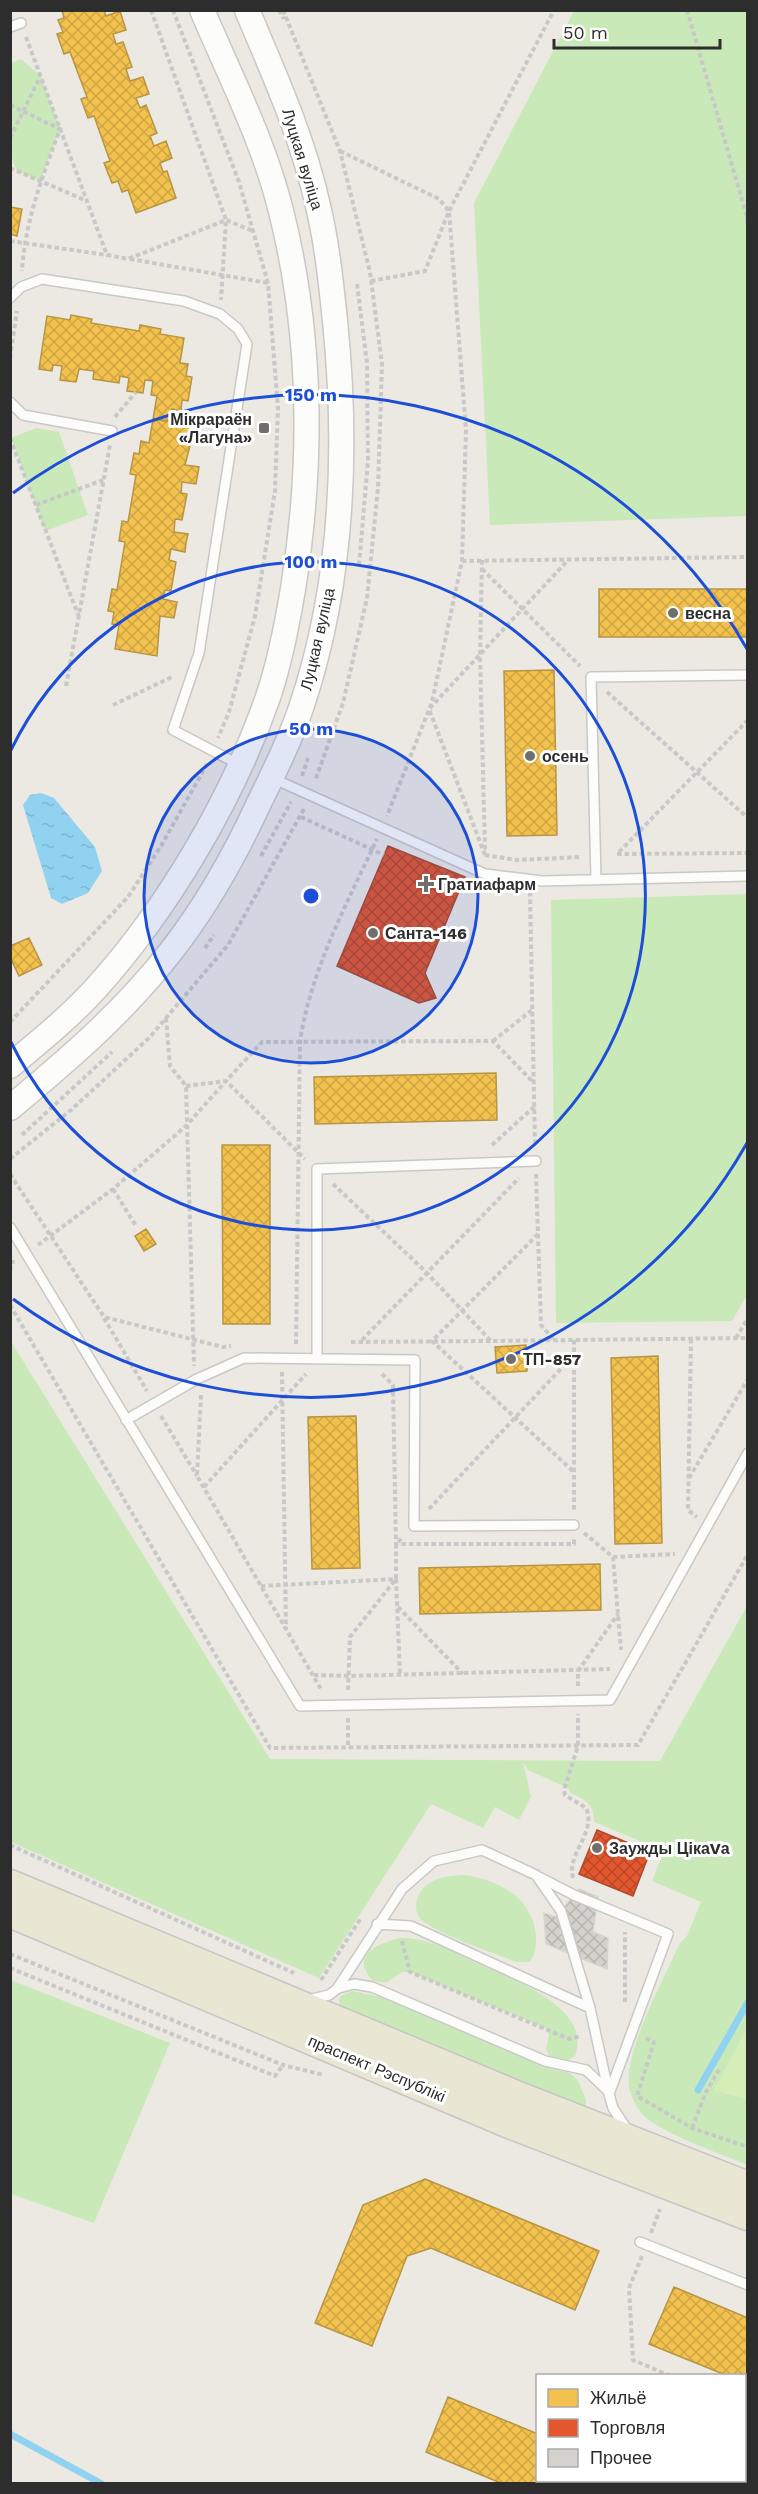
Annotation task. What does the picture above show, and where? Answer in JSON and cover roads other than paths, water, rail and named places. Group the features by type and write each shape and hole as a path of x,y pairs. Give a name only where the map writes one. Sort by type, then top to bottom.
{"main road":[{"name":"праспект Рэспублікі","path":"10,1885 266,1992 747,2187"},
{"name":"праспект Рэспублікі","path":"10,1912 507,2122 747,2215"}],"street":[{"name":"Луцкая вуліца","path":"10,1066 87,998 132,945 181,876 240,765 268,697 287,622 305,492 307,382 296,295 282,211 259,144 201,10"},
{"name":"Луцкая вуліца","path":"10,1108 100,1032 172,950 201,910 236,853 272,778 300,710 322,629 339,511 342,384 332,289 318,205 293,118 247,10"}],"lane":[{"path":"10,27 21,23"},
{"path":"10,298 21,287 42,279 184,301 220,314 238,329 247,345 200,653 172,730 240,765"},
{"path":"10,402 23,415 112,431"},
{"path":"596,879 591,677 747,675"},
{"path":"272,778 485,874 530,879 747,876"},
{"path":"317,1358 316,1169 536,1161"},
{"path":"10,1227 300,1706 610,1700 747,1453"},
{"path":"126,1420 197,1379 244,1358 415,1360 414,1526 574,1525"},
{"path":"337,1989 402,1889 434,1861 482,1850 574,1895 668,1934 609,2094"},
{"path":"536,1875 561,1911 590,2008 609,2094"},
{"path":"378,1924 411,1926 590,2008"},
{"path":"266,1992 307,2000 329,1995 337,1989 354,1984 372,1987 545,2061 586,2070 602,2083 621,2121 646,2146"},
{"path":"643,2243 747,2284"}],"water":[{"path":"41,793 54,798 95,847 102,871 88,893 62,904 51,898 23,805 30,795"}],"waterway":[{"path":"698,2090 748,2002"},
{"path":"10,2434 102,2484"}],"place":[{"name":"Мікрараён «Лагуна»","path":"264,428"},
{"name":"весна","path":"673,613"},
{"name":"осень","path":"530,756"},
{"name":"Гратиафарм","path":"426,884"},
{"name":"Санта-146","path":"373,933"},
{"name":"ТП-857","path":"511,1359"},
{"name":"Заужды ЦікаVа","path":"597,1848"}]}
